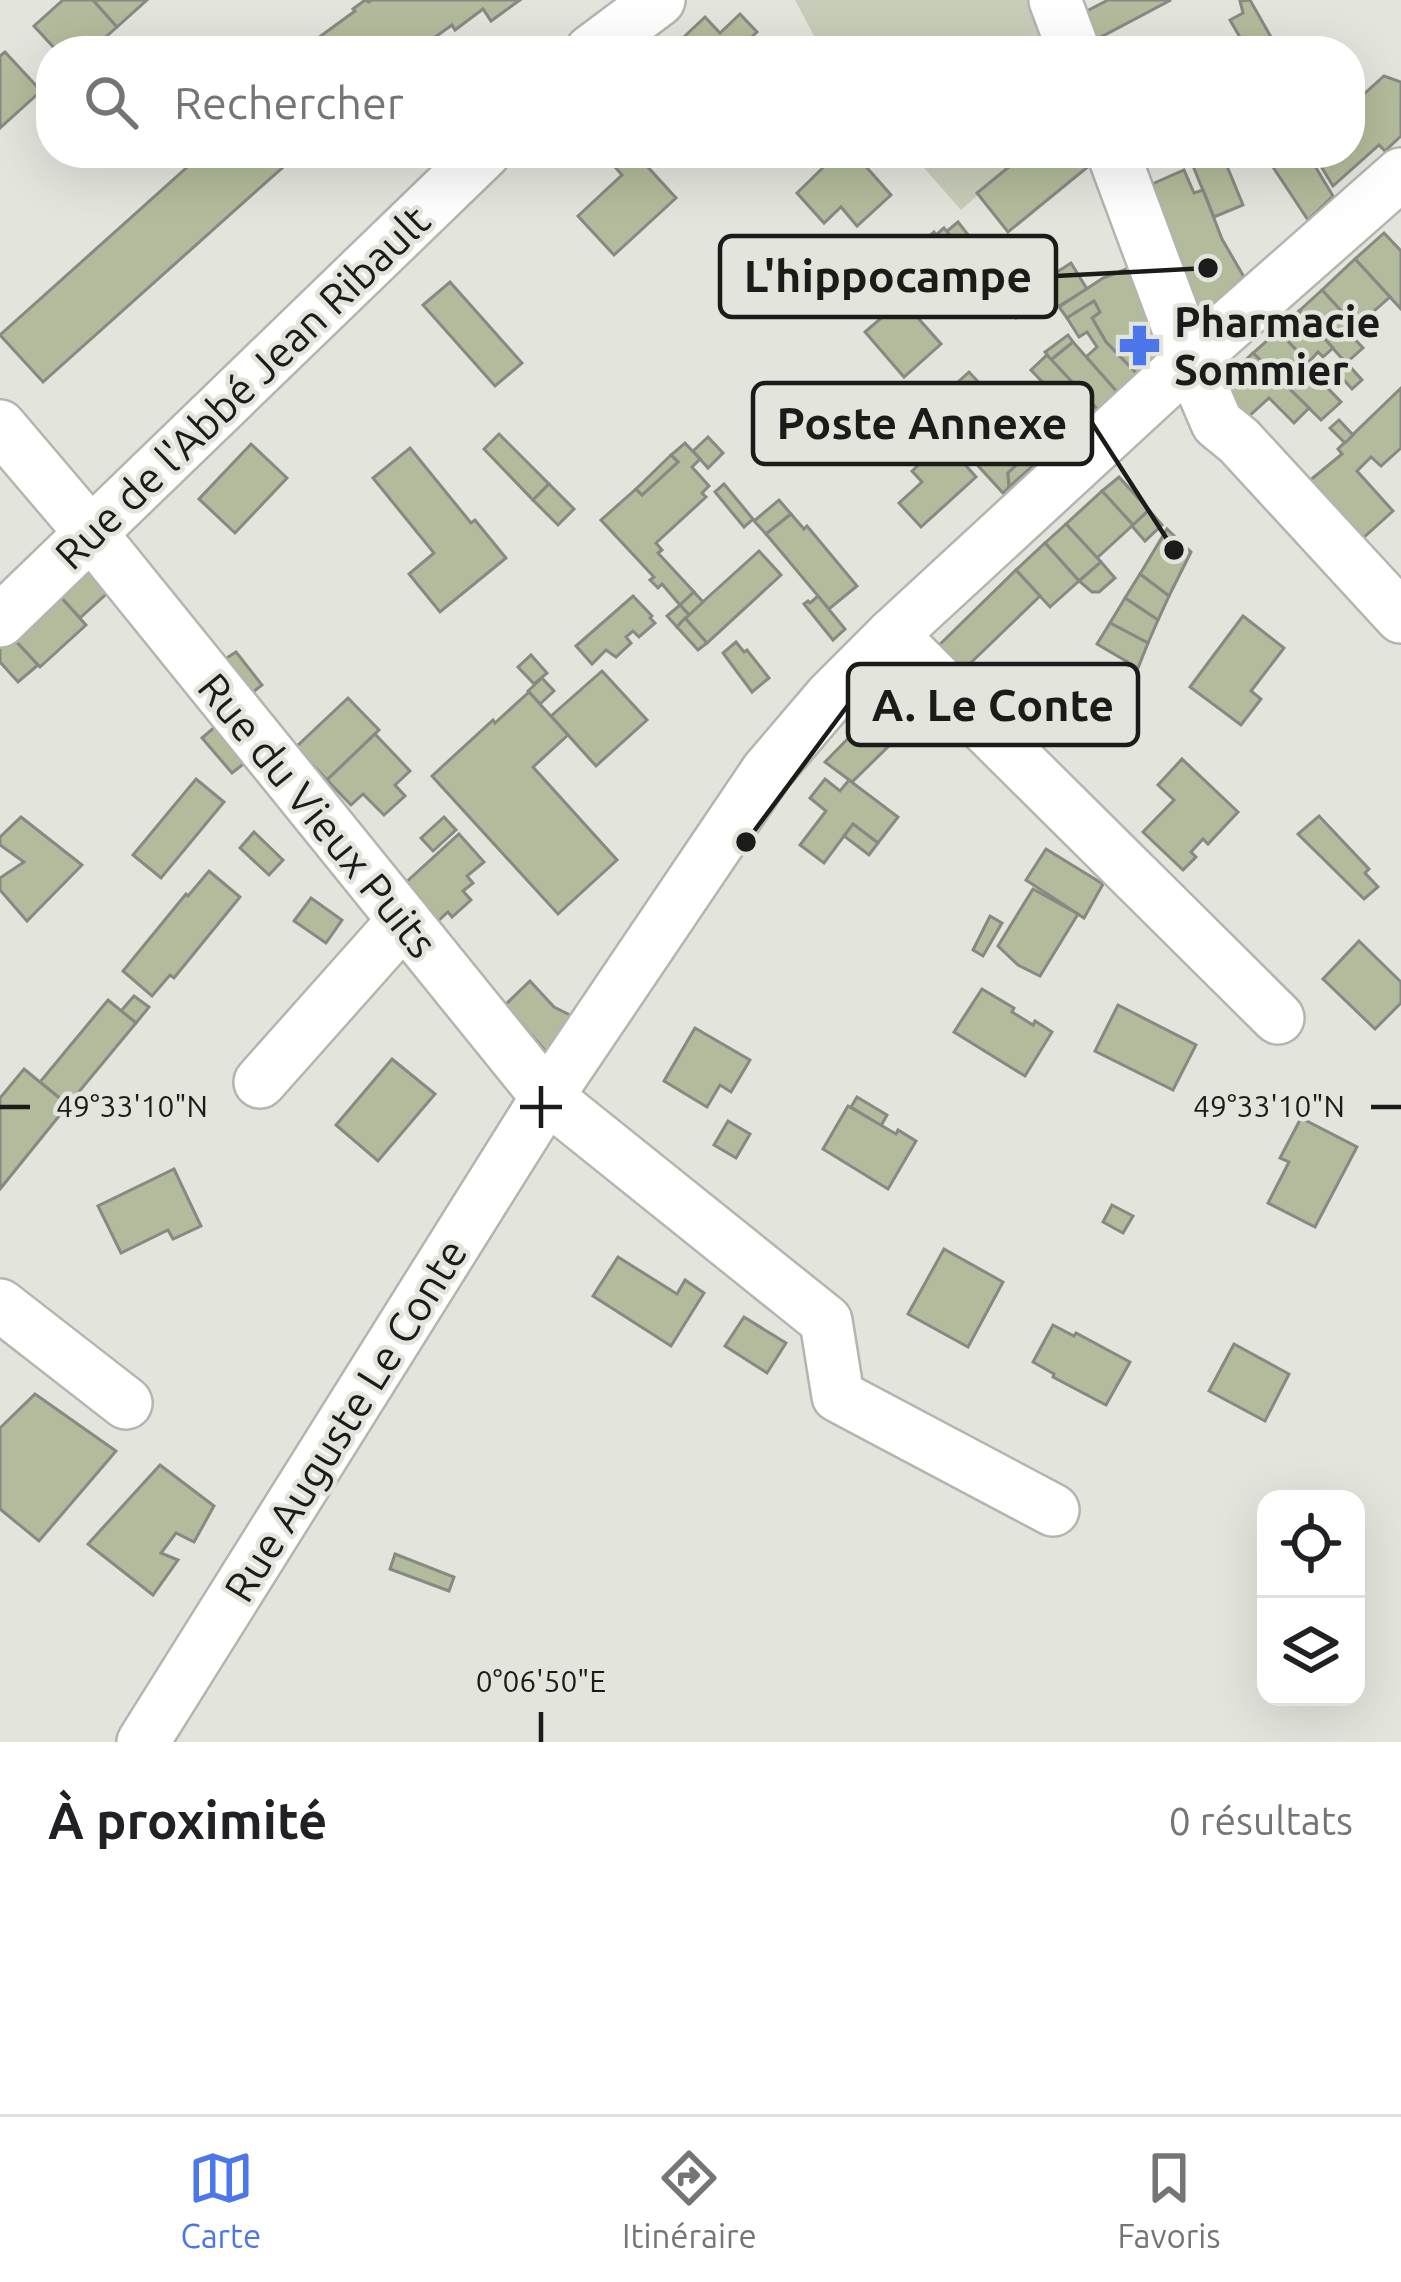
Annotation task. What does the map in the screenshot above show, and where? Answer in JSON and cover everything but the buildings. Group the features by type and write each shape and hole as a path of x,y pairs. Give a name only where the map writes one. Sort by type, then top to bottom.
{"street":[{"path":"610,36 659,0"},
{"path":"1055,0 1068,36"},
{"name":"Rue de l'Abbé Jean Ribault","path":"0,621 468,168"},
{"path":"1119,168 1217,423 1401,617"},
{"name":"Rue Auguste Le Conte","path":"143,1742 547,1097 767,771 831,696 892,635 1190,360 1401,174"},
{"name":"Rue du Vieux Puits","path":"0,426 547,1097"},
{"path":"892,635 1278,1018"},
{"path":"260,1082 404,920"},
{"path":"547,1097 826,1322 838,1396 1053,1510"},
{"path":"0,1305 126,1403"}],"green space":[{"path":"795,0 1035,0 1048,36 814,36"},
{"path":"924,168 1009,168 961,210"}],"place":[{"name":"L'hippocampe","path":"1208,268"},
{"name":"Pharmacie Sommier","path":"1140,345"},
{"name":"Poste Annexe","path":"1174,550"},
{"name":"A. Le Conte","path":"746,842"}]}
